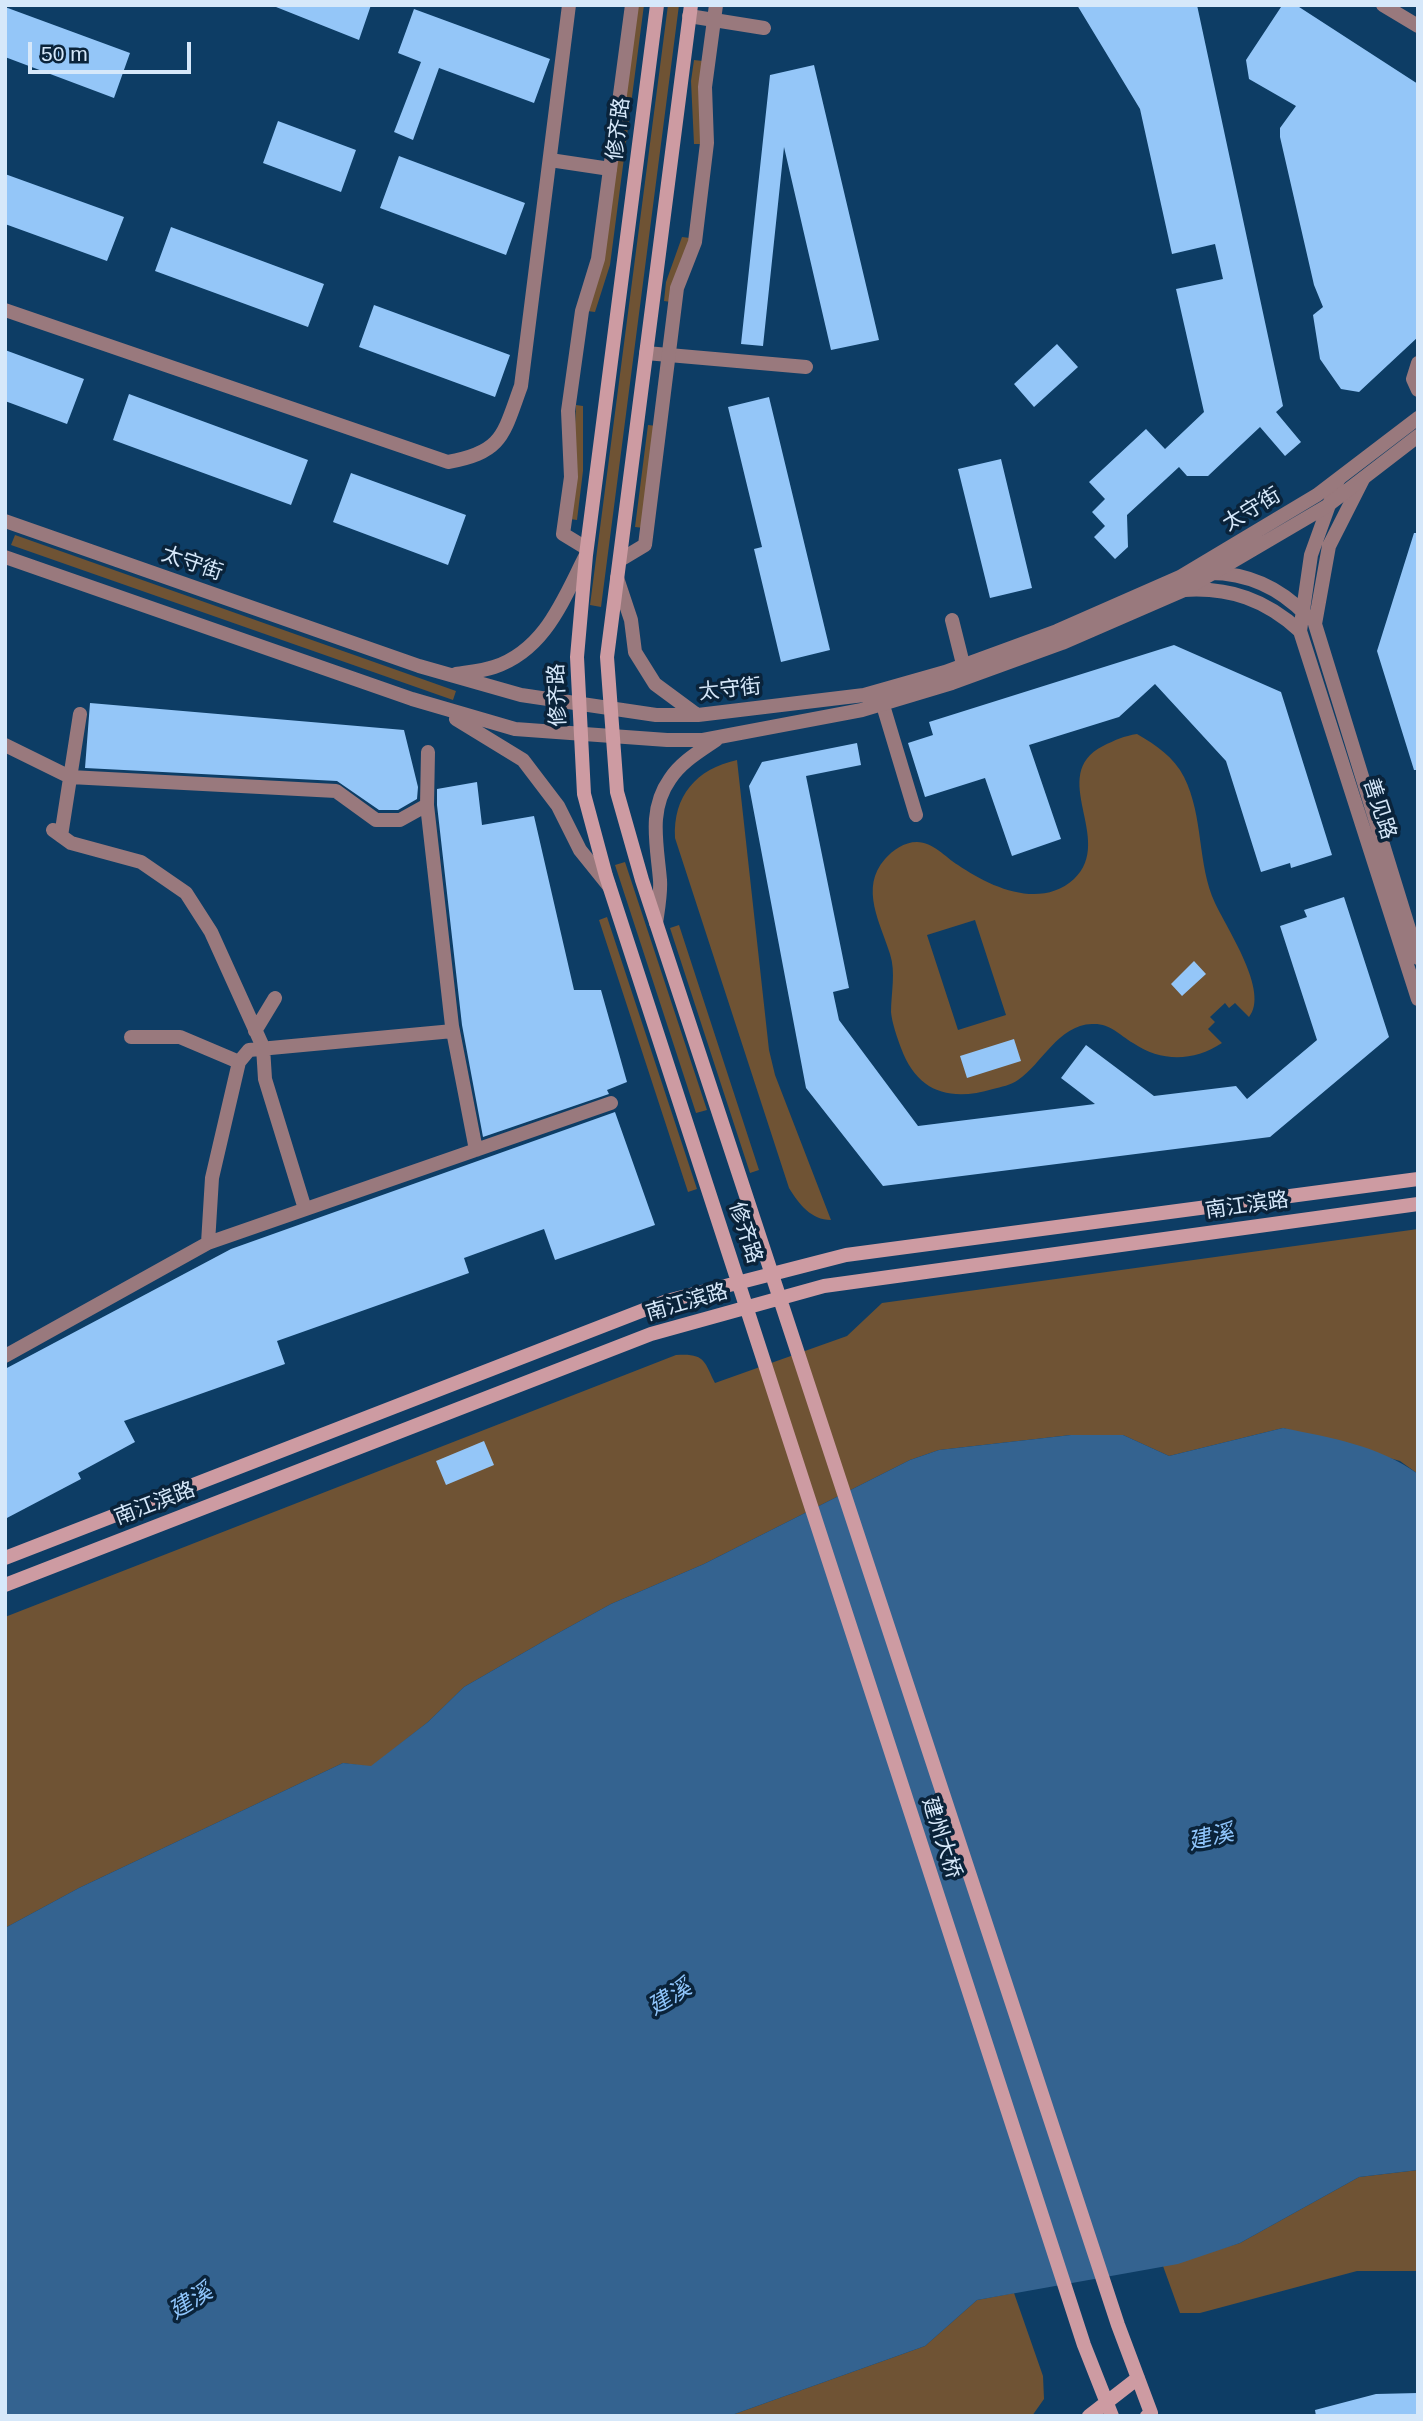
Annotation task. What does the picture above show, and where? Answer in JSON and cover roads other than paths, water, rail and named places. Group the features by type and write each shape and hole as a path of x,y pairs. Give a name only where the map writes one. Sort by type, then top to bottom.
{"main road":[{"name":"修齐路","path":"657,5 586,552 577,657 584,794 609,886 764,1360"},
{"name":"修齐路","path":"690,11 607,657 617,792 656,923 798,1349"},
{"name":"南江滨路","path":"5,1558 667,1301 846,1255 1418,1179"},
{"name":"南江滨路","path":"5,1586 652,1334 842,1281 1418,1204"},
{"name":"建州大桥","path":"798,1349 1115,2316 1151,2413 1147,2416"},
{"name":"建州大桥","path":"764,1360 1079,2329 1109,2409"},
{"path":"1089,2416 1109,2409 1138,2378"}],"street":[{"path":"5,310 448,462 476,457 497,443 521,386 569,5"},
{"path":"450,674 493,667 513,658 542,635 557,614 586,552 563,534 571,477 568,411 582,311 598,259 632,5"},
{"path":"1383,5 1418,26"},
{"path":"690,11 715,13 764,28"},
{"path":"620,560 645,545 677,288 695,242 707,143 705,87 715,13"},
{"path":"550,160 610,169"},
{"path":"646,353 806,367"},
{"path":"1418,363 1413,379 1418,390"},
{"name":"太守街","path":"965,671 1184,574 1338,480 1418,418"},
{"name":"太守街","path":"5,557 434,706 515,729 667,740 719,737 881,697 1062,643 1184,590 1327,506 1418,436"},
{"path":"1315,624 1329,546 1341,517 1364,478"},
{"path":"1300,631 1311,555 1338,480"},
{"name":"太守街","path":"5,521 450,674 521,695 656,715 698,715 881,697"},
{"path":"1184,574 1212,573 1256,579 1277,590 1315,624"},
{"path":"617,578 631,620 635,652 655,684 670,698 698,715"},
{"path":"1184,590 1210,588 1239,593 1266,604 1300,631"},
{"path":"952,620 965,671"},
{"name":"善见路","path":"1315,624 1418,958"},
{"name":"善见路","path":"1300,631 1418,999"},
{"path":"881,697 916,815"},
{"path":"434,706 523,760 558,806 580,850 609,886"},
{"path":"79,714 70,777 57,833 71,843 141,862 186,893 211,932 262,1047 265,1079 305,1209"},
{"path":"656,923 661,882 654,822 658,805 670,779 688,760 719,737"},
{"path":"5,745 70,777 336,791 376,820 400,820 427,805"},
{"path":"428,752 427,805 453,1031 476,1150"},
{"path":"255,1031 275,998"},
{"path":"208,1243 212,1178 239,1062 249,1050 453,1031"},
{"path":"131,1037 180,1037 239,1062"},
{"path":"5,1356 208,1243 611,1104"}],"water":[{"name":"建溪","path":"1283,1428 1370,1449 1418,1474 1418,2170 1359,2177 1240,2243 1178,2264 977,2300 925,2346 729,2416 5,2416 5,1928 79,1888 343,1763 371,1766 428,1722 464,1687 551,1637 611,1604 704,1564 910,1460 939,1450 1071,1435 1123,1435 1169,1456"}]}
